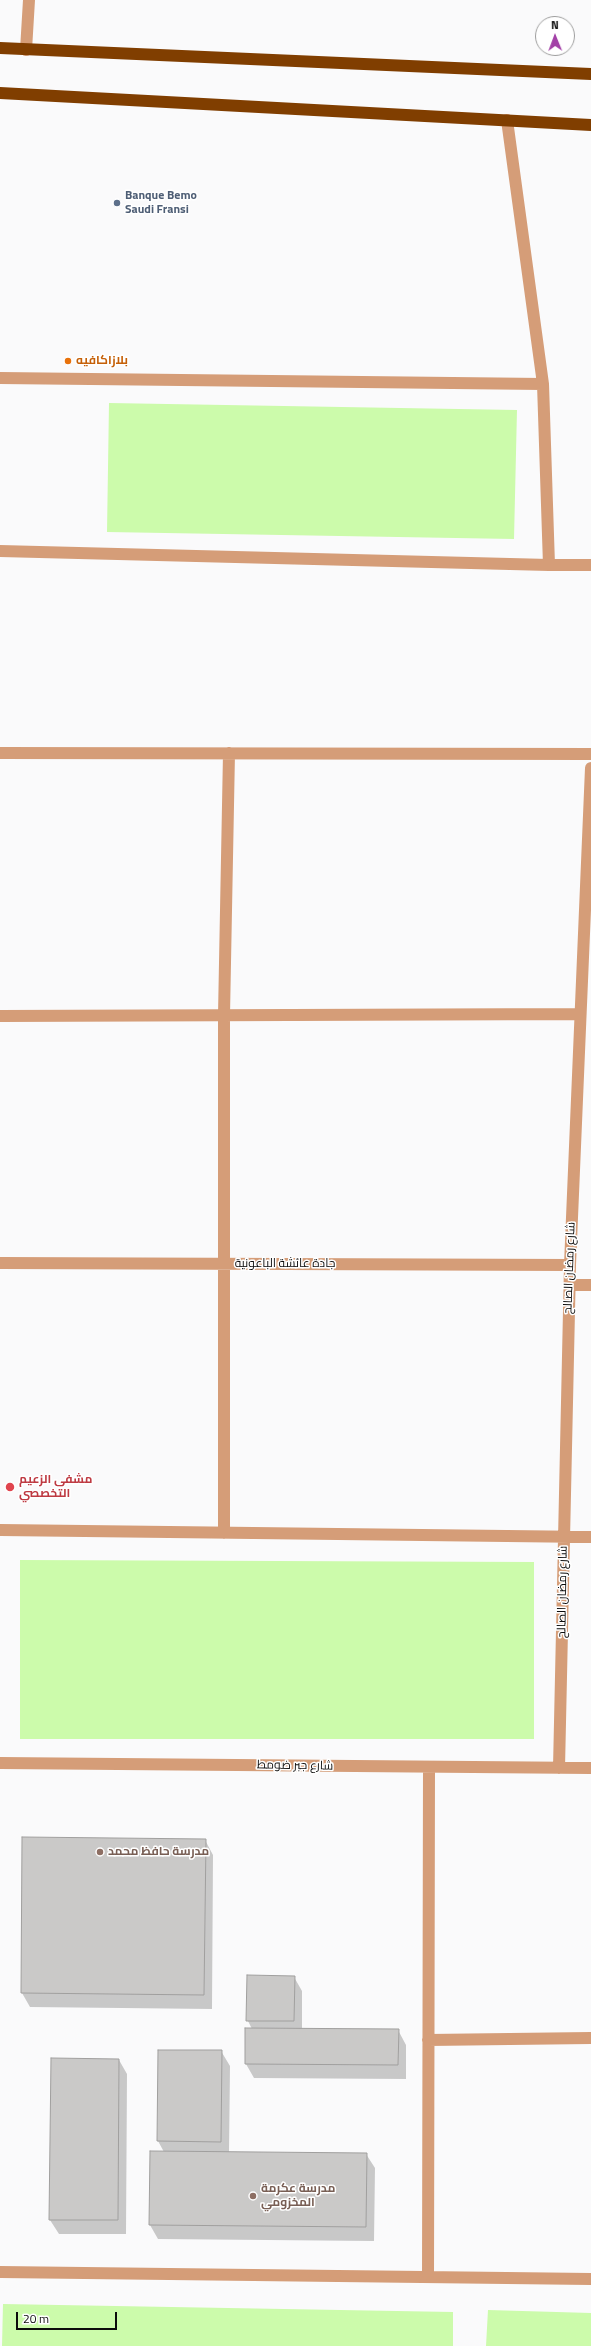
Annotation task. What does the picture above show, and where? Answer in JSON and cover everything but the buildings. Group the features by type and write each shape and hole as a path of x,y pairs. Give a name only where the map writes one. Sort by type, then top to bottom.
{"highway":[{"path":"0,48 591,74"},
{"path":"0,93 591,125"}],"street":[{"path":"26,50 29,0"},
{"path":"507,120 542,384 549,565"},
{"path":"0,378 542,384"},
{"path":"0,552 591,565"},
{"path":"0,753 591,754"},
{"path":"224,1533 224,1015 228,753"},
{"name":"شارع رمضان الصالح","path":"559,1768 569,1285 585,1035 580,1014 591,768"},
{"path":"0,1016 580,1014"},
{"name":"جادة عائشة الباعونية","path":"0,1262 570,1265"},
{"path":"569,1285 591,1285"},
{"path":"0,1530 564,1538 591,1537"},
{"name":"شارع جبر ضومط","path":"0,1762 591,1768"},
{"path":"428,2277 429,1767"},
{"path":"428,2040 591,2038"},
{"path":"0,2272 591,2279"}],"green space":[{"path":"109,403 517,410 514,539 107,532"},
{"path":"20,1560 534,1562 534,1739 20,1739"},
{"path":"3,2304 453,2312 453,2346 2,2346"},
{"path":"488,2310 591,2313 591,2346 486,2346"}],"place":[{"name":"Banque Bemo Saudi Fransi","path":"117,203"},
{"name":"بلازاكافيه","path":"68,361"},
{"name":"مشفى الزعيم التخصصي","path":"10,1487"},
{"name":"مدرسة حافظ محمد","path":"100,1852"},
{"name":"مدرسة عكرمة المخزومي","path":"253,2196"}]}
